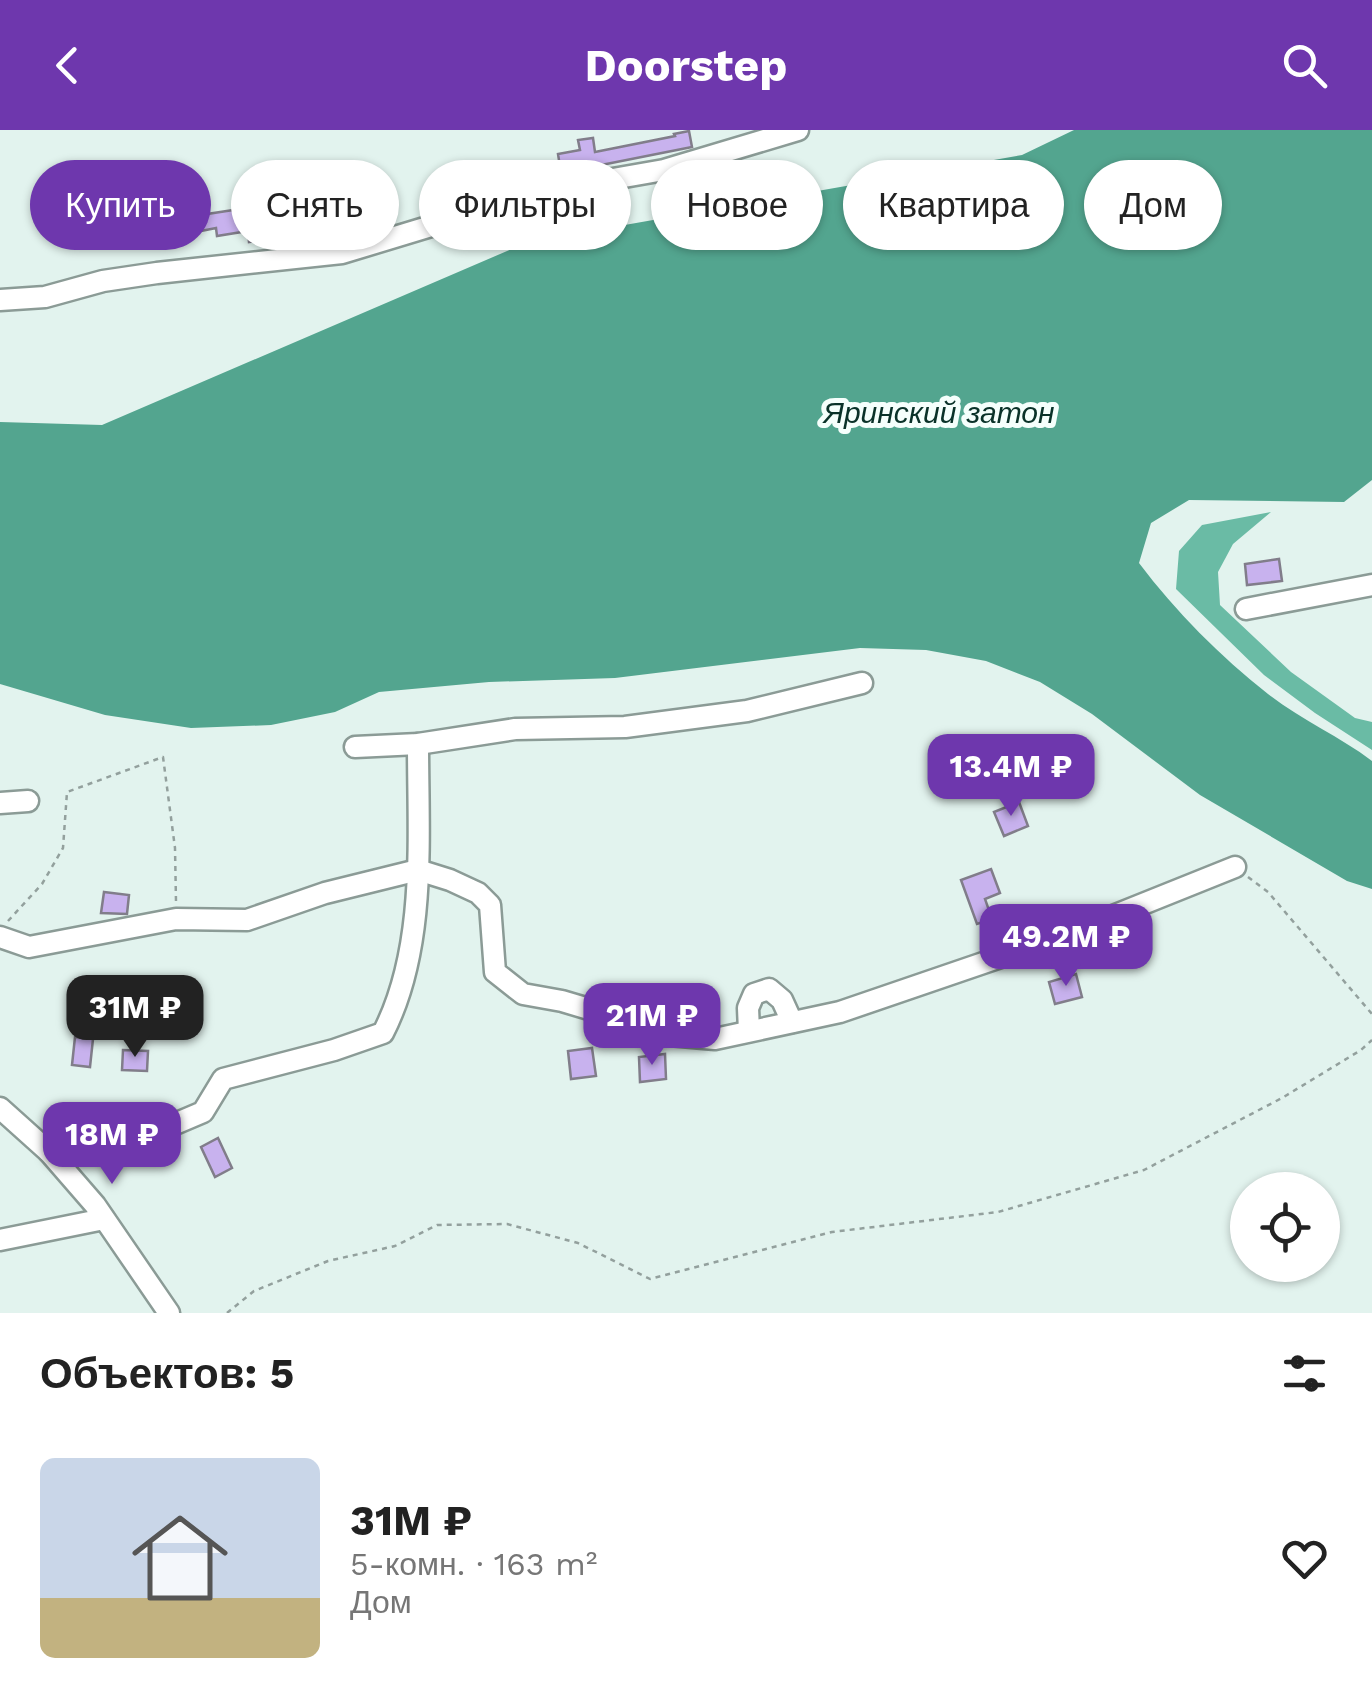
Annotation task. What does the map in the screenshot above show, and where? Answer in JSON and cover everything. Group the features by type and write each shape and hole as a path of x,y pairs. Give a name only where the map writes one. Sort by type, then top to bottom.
{"street":[{"path":"0,300 45,297 102,281 157,273 342,253 550,190 664,170 798,130"},
{"path":"1246,609 1372,584"},
{"path":"355,747 418,744 515,729 624,727 747,711 862,683"},
{"path":"49,1152 95,1135 163,1129 203,1112 224,1079 384,1033 408,972 418,870 418,744"},
{"path":"0,804 28,801"},
{"path":"0,934 28,947 176,919 247,920 325,893 418,870 478,892 490,905 496,972 523,994 599,1012 646,1033 715,1038 840,1012 1068,934 1235,867"},
{"path":"750,1031 748,1008 754,994 769,989 782,1000 792,1022"},
{"path":"0,1108 49,1152 104,1219 169,1313"},
{"path":"0,1240 104,1219"}],"path":[{"path":"0,934 42,884 62,848 67,792 163,757 175,848 176,919"},
{"path":"1235,867 1268,892 1372,1014"},
{"path":"227,1313 254,1291 328,1261 395,1246 437,1225 507,1224 578,1244 650,1279 832,1232 998,1212 1144,1170 1282,1098 1372,1040"}],"shaded area":[{"path":"1271,512 1233,544 1218,572 1220,605 1291,672 1355,718 1372,722 1372,750 1264,675 1176,589 1179,551 1202,525"}],"water":[{"name":"Яринский затон","path":"1074,130 1372,130 1372,480 1344,502 1189,500 1151,523 1139,563 1183,616 1250,679 1372,761 1372,889 1347,881 1200,795 1092,714 1040,682 986,661 926,650 860,648 615,678 489,682 379,692 335,712 271,725 191,728 105,715 0,684 0,422 102,425 509,250 631,250 631,224 651,220 651,250 823,250 823,190 843,187 843,250 1064,250 1064,160 994,160 1022,155"}],"building":[{"path":"689,131 692,147 626,160 559,160 558,154 580,150 578,140 593,138 595,152"},
{"path":"231,210 231,234 217,236 216,228 211,229 211,213"},
{"path":"1279,559 1282,581 1247,585 1245,564"},
{"path":"1019,802 1028,826 1004,836 994,812"},
{"path":"991,869 1000,893 985,899 992,919 977,924 961,880"},
{"path":"104,892 129,895 127,914 101,913"},
{"path":"1076,974 1082,997 1055,1004 1049,982"},
{"path":"75,1037 93,1039 90,1067 72,1065"},
{"path":"592,1048 596,1076 571,1079 568,1051"},
{"path":"123,1050 148,1051 147,1071 122,1070"},
{"path":"665,1054 666,1079 640,1082 639,1057"},
{"path":"218,1138 232,1168 215,1177 201,1147"}]}
